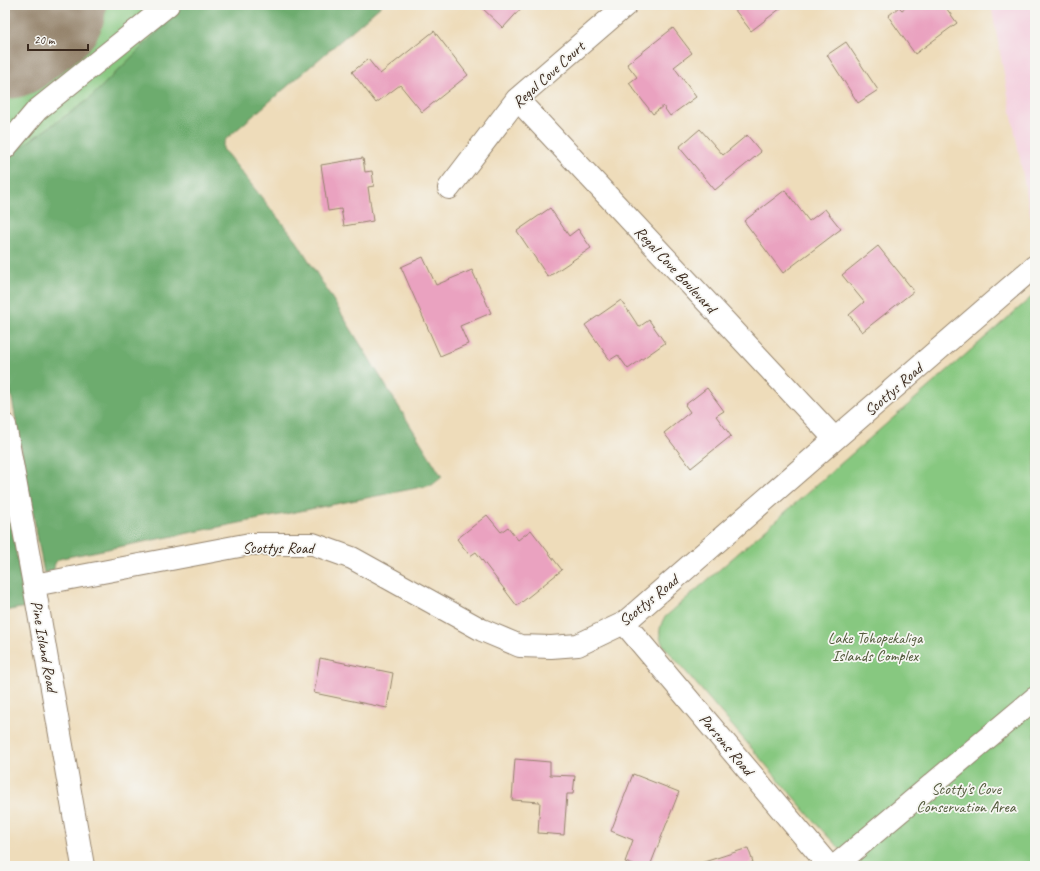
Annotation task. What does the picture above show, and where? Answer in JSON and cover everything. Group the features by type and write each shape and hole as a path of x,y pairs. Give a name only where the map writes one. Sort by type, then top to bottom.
{"street":[{"path":"5,148 37,110 168,5"},
{"name":"Regal Cove Court","path":"449,188 517,99 626,5"},
{"name":"Regal Cove Boulevard","path":"517,99 835,439"},
{"name":"Scottys Road","path":"34,585 250,544 313,544 352,558 482,630 520,646 551,647 578,645 624,623 1035,266"},
{"name":"Pine Island Road","path":"5,426 83,866"},
{"name":"Parsons Road","path":"624,623 829,866"},
{"path":"835,866 1035,698"}],"shaded area":[{"path":"991,5 1035,5 1035,239"}],"green space":[{"path":"5,5 185,5 87,101 5,158"},
{"path":"185,5 382,5 226,139 223,144 223,149 298,243 442,477 432,485 62,558 55,563 54,571 44,573 5,361 5,158 87,101"},
{"name":"Lake Tohopekaliga Islands Complex","path":"1035,294 1035,866 856,866 820,828 663,645 660,635 661,625 664,618"},
{"path":"5,490 26,607 5,611"}],"building":[{"path":"479,5 524,5 503,28"},
{"path":"731,5 785,5 751,31"},
{"path":"909,5 944,5 957,23 915,54 888,16 899,7 902,10"},
{"path":"673,28 692,53 674,67 696,97 670,116 663,106 653,114 629,83 637,77 627,64"},
{"path":"434,31 468,75 422,112 400,85 376,103 352,72 368,59 380,74"},
{"path":"846,42 878,90 858,103 827,55"},
{"path":"700,129 723,155 747,135 761,152 715,190 679,147"},
{"path":"363,158 365,172 372,171 374,186 368,187 373,221 344,226 341,209 328,211 321,165"},
{"path":"785,190 809,221 825,209 841,229 783,273 744,221"},
{"path":"550,208 569,236 578,229 591,248 548,277 517,231"},
{"path":"878,246 914,291 862,332 849,315 864,302 842,275"},
{"path":"423,257 436,285 472,270 491,313 460,326 468,344 440,356 401,267"},
{"path":"621,300 639,327 649,320 665,343 628,369 618,355 610,360 585,325"},
{"path":"707,388 724,411 716,416 731,436 691,468 664,433 690,412 685,405"},
{"path":"487,515 501,532 508,527 518,540 531,530 562,570 517,606 476,552 470,556 457,539"},
{"path":"320,658 393,673 387,708 314,693"},
{"path":"515,759 550,762 550,775 575,776 573,794 567,794 564,835 538,833 540,802 512,800"},
{"path":"633,774 679,792 650,866 636,866 625,862 633,840 611,831"},
{"path":"748,848 753,862 748,864 748,866 702,866 701,863"}],"runway":[{"path":"5,32 39,5"}],"park label":[{"name":"Scotty's Cove Conservation Area","path":"966,797"}]}
